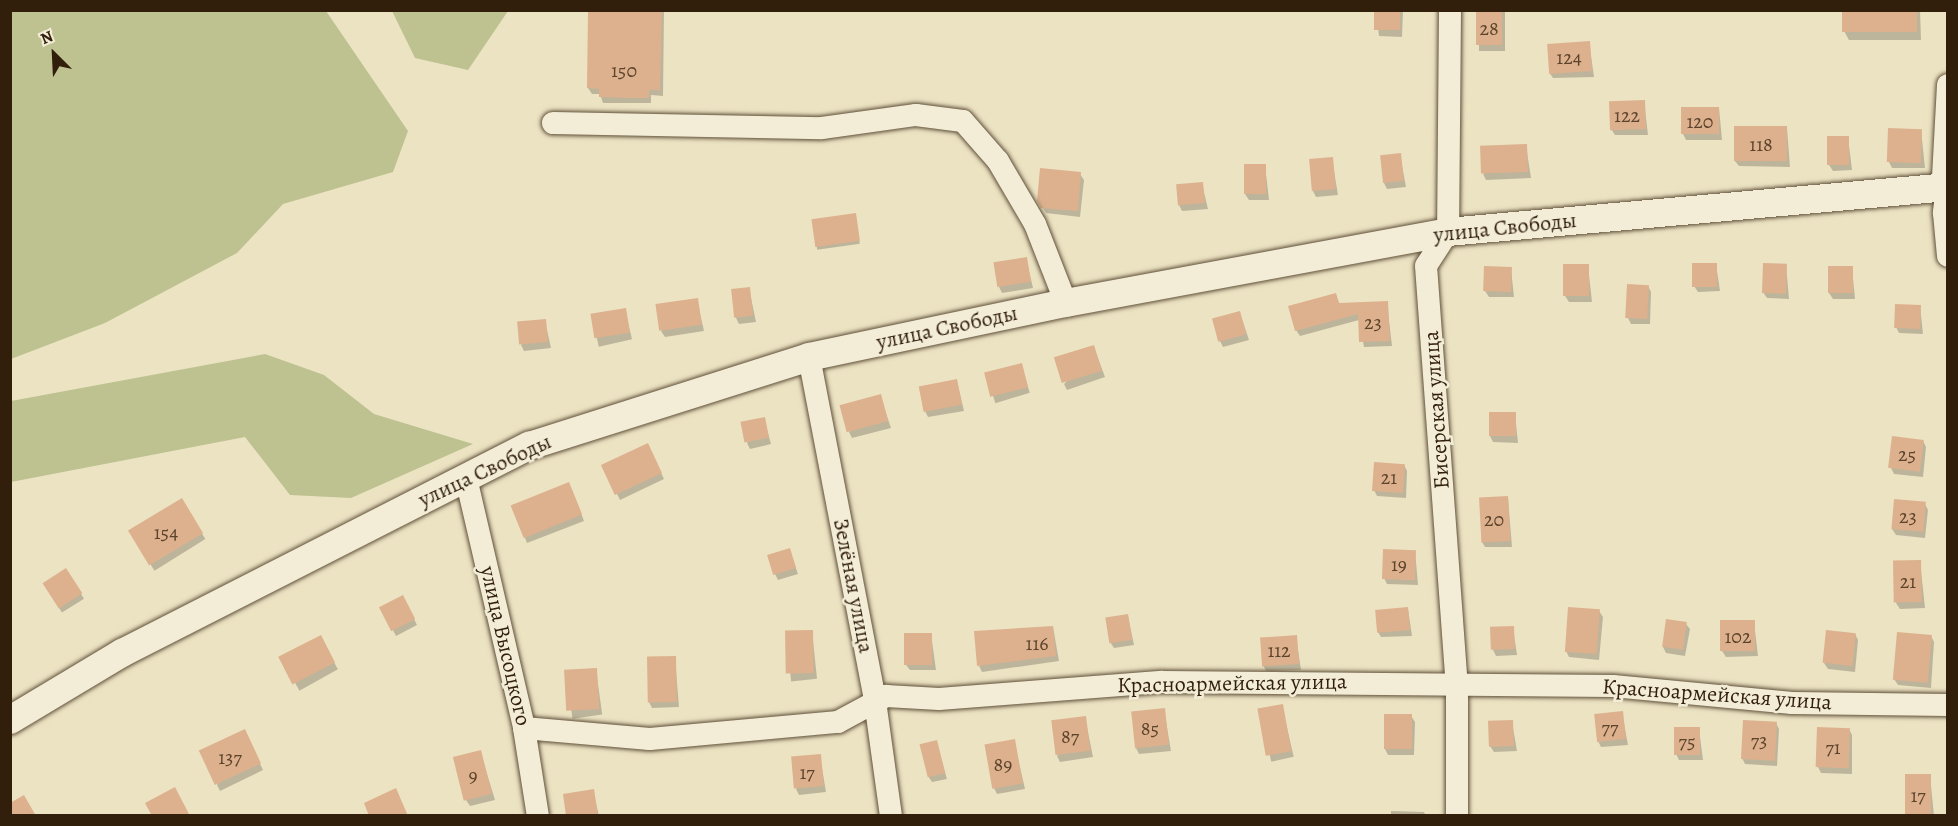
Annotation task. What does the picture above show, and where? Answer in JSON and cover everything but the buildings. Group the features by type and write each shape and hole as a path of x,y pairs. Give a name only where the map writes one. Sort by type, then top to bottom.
{"street":[{"path":"1448,232 1450,10"},
{"path":"1947,85 1943,133 1943,178 1947,187 1944,213 1947,256"},
{"path":"554,123 822,128 916,115 963,121 998,161 1035,224 1066,303"},
{"name":"улица Свободы","path":"10,720 122,653 529,446 808,357 1066,303 1448,232 1947,187"},
{"name":"Бисерская улица","path":"1448,232 1426,266 1457,686 1457,816"},
{"name":"Зелёная улица","path":"808,357 875,701 891,816"},
{"name":"улица Высоцкого","path":"466,478 524,728 538,816"},
{"name":"Красноармейская улица","path":"524,728 650,739 811,727 838,722 886,696 939,699 1162,682 1613,686 1792,703 1947,705"}],"green space":[{"path":"11,10 326,11 408,131 393,172 283,204 237,253 105,323 11,359"},
{"path":"392,11 508,11 468,70 415,58"},
{"path":"265,354 324,375 374,414 473,444 351,498 290,495 245,437 11,482 11,401"}]}
